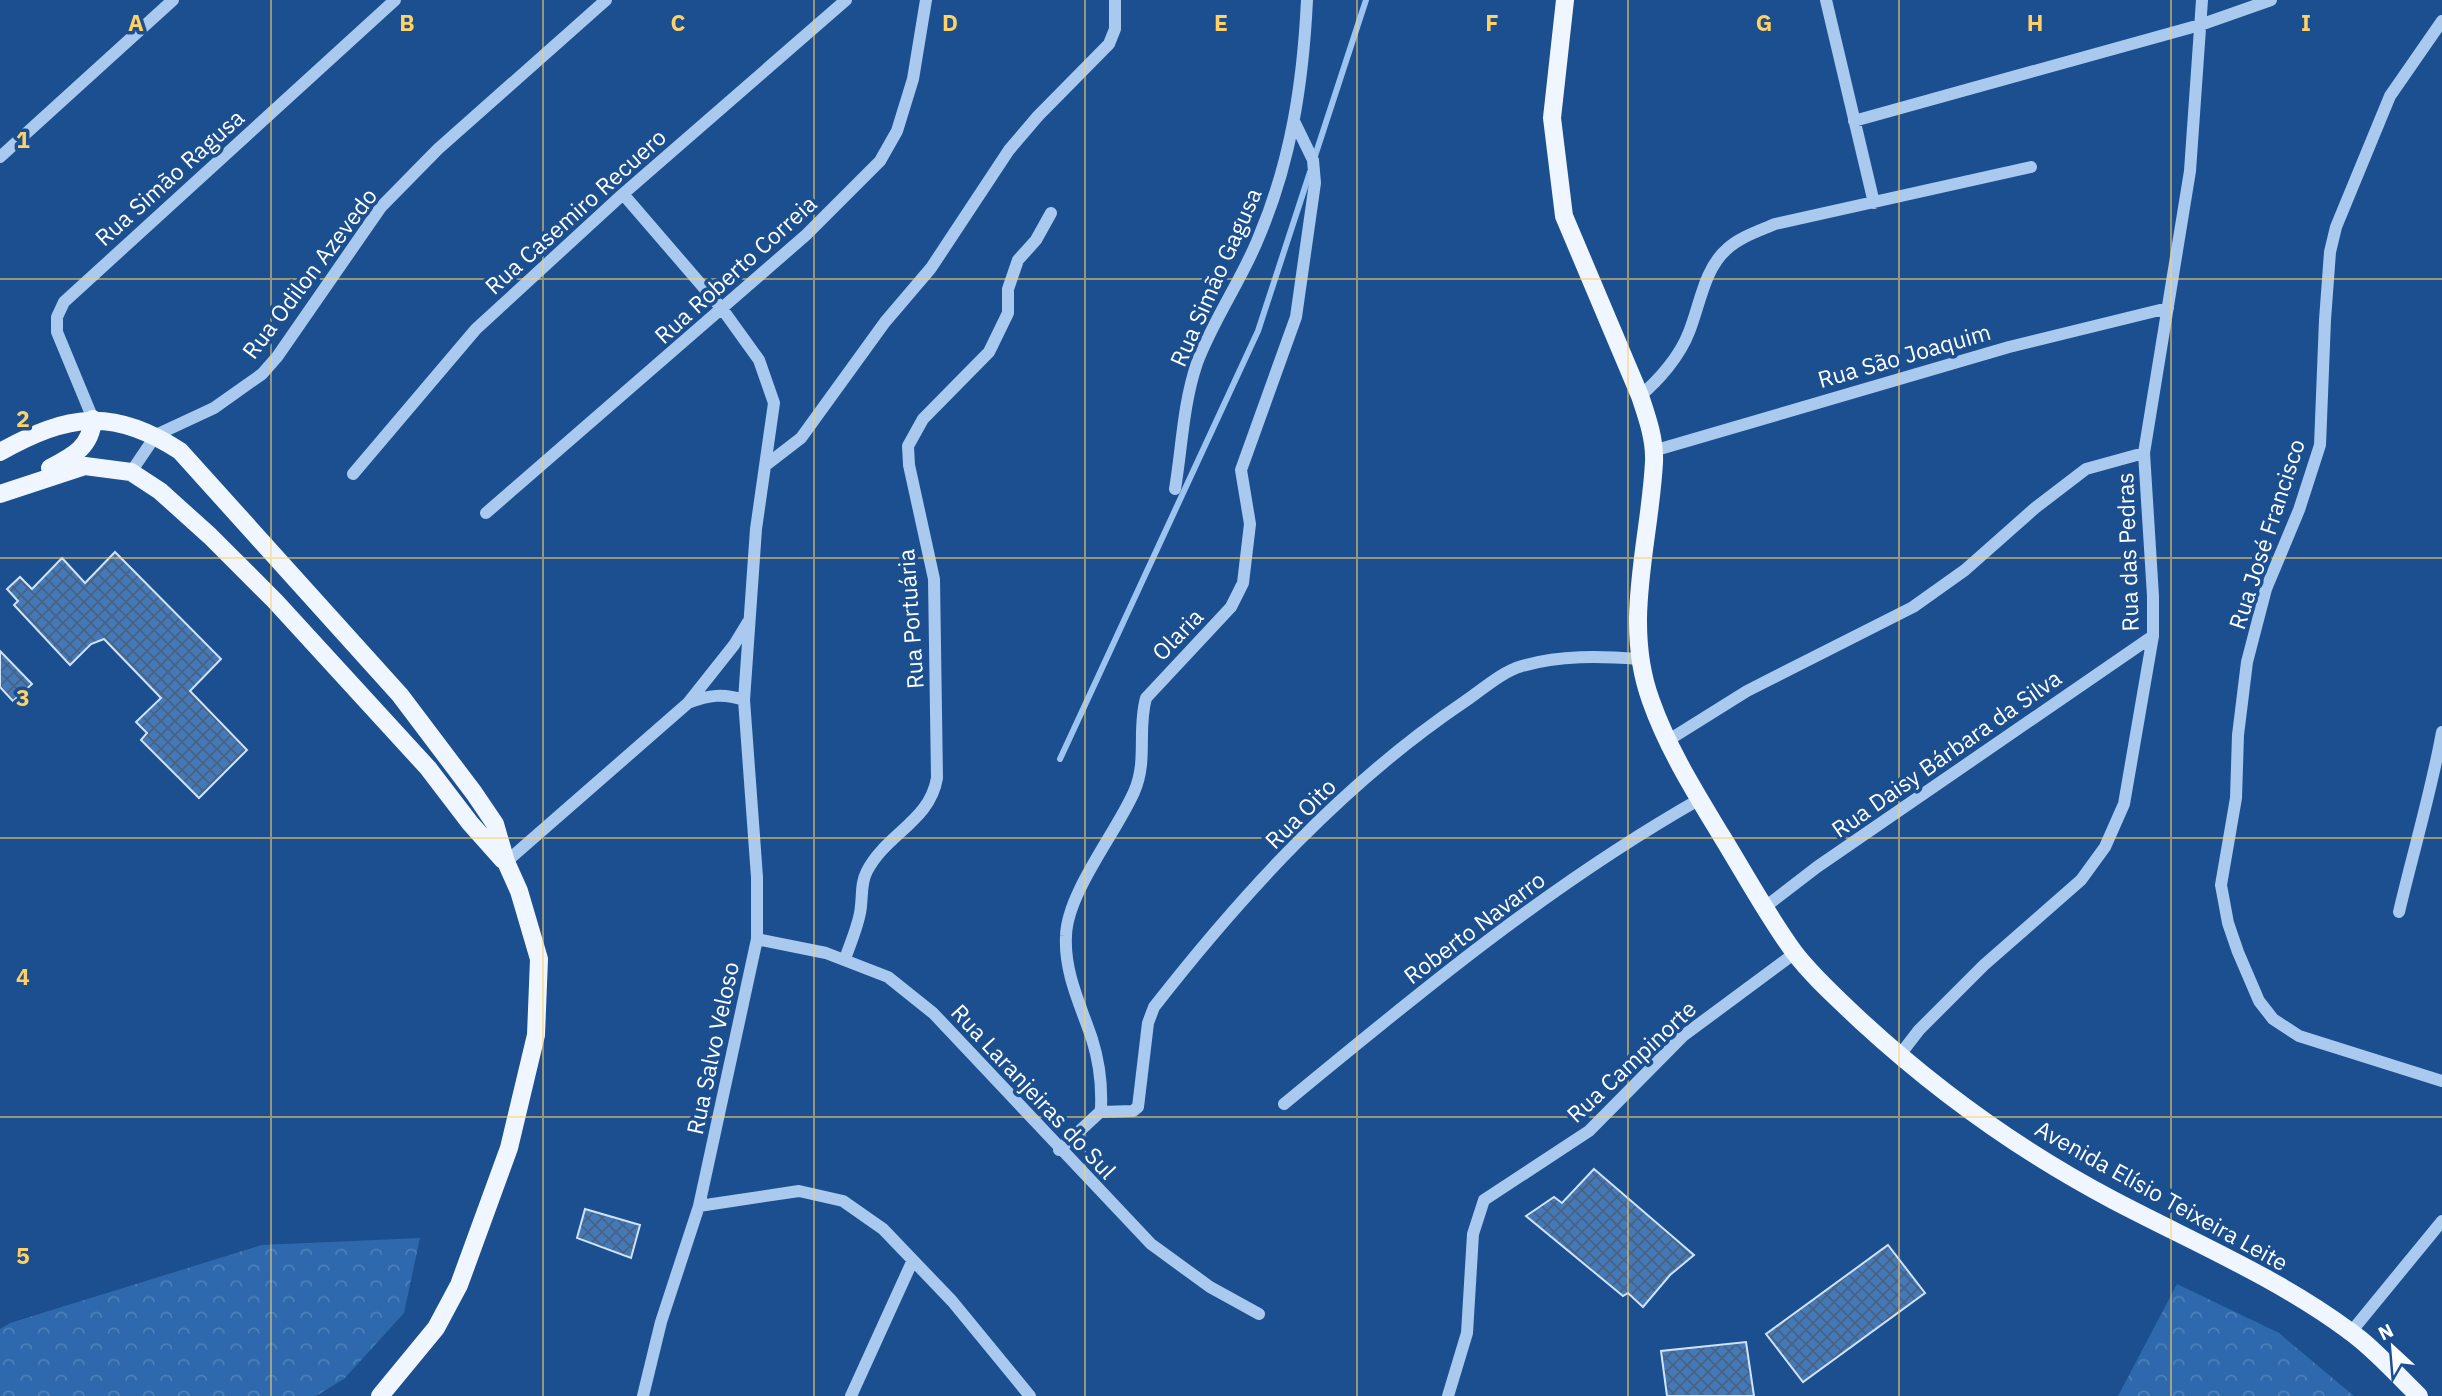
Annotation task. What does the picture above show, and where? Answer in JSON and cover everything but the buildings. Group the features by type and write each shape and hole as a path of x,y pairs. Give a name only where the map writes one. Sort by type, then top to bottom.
{"main road":[{"name":"Avenida Elísio Teixeira Leite","path":"1565,0 1552,118 1564,216 1650,424 1653,450 1640,583 1639,659 1650,699 1667,741 1700,799 1795,953 1835,996 1899,1056 2018,1145 2113,1200 2224,1255 2351,1332 2418,1396"},
{"path":"0,494 76,454 87,442 93,419"},
{"path":"0,452 47,429 93,419 122,422 156,435 180,451 400,695 495,824 506,862 519,891 538,959 536,1035 526,1087 509,1148 458,1285 436,1328 380,1396"},
{"path":"0,494 85,466 131,472 160,491 266,592 428,768 470,823 506,862"}],"street":[{"path":"0,157 173,0"},
{"name":"Rua Simão Ragusa","path":"93,419 57,332 58,317 64,302 395,0"},
{"name":"Rua Odilon Azevedo","path":"156,435 214,408 262,374 277,357 381,207 438,149 606,0"},
{"name":"Rua Casemiro Recuero","path":"353,474 476,329 623,194 846,0"},
{"name":"Rua Roberto Correia","path":"486,513 723,310 806,235 880,161 897,131 913,79 926,0"},
{"path":"766,465 801,439 885,322 931,268 1009,150 1038,116 1098,58 1115,29 1115,0"},
{"name":"Rua Simão Gagusa","path":"1175,489 1182,431 1198,363 1259,238 1283,172 1302,80 1307,0"},
{"path":"1826,0 1874,203"},
{"name":"Rua das Pedras","path":"1899,1056 1919,1030 1984,965 2081,880 2105,847 2119,818 2128,786 2152,636 2153,596 2144,453 2190,171 2202,0"},
{"path":"1854,121 2200,25 2271,0"},
{"name":"Rua José Francisco","path":"2442,22 2390,96 2336,227 2330,252 2325,320 2320,445 2299,510 2266,589 2247,662 2238,735 2236,798 2221,885 2228,923 2238,952 2259,1001 2273,1019 2299,1036 2442,1081"},
{"name":"Olaria","path":"1100,1112 1098,1060 1070,974 1067,924 1072,908 1134,793 1144,759 1142,714 1146,698 1231,607 1243,583 1250,524 1241,470 1296,317 1315,183 1313,160 1295,123"},
{"path":"1640,396 1654,384 1688,336 1710,273 1727,248 1775,224 2031,167"},
{"name":"Rua Salvo Veloso","path":"623,194 723,310 759,360 774,403 756,529 744,700 757,877 757,939 699,1206 661,1322 643,1396"},
{"name":"Rua Portuária","path":"845,960 859,915 862,886 867,870 884,846 928,806 937,778 934,579 909,465 909,442 932,410 989,352 1008,313 1009,289 1018,260 1036,240 1051,214"},
{"name":"Rua São Joaquim","path":"1653,450 2020,344 2168,308"},
{"path":"131,472 156,435"},
{"path":"1667,741 1747,691 1913,607 1965,570 2035,508 2086,469 2144,453"},
{"path":"506,862 688,703 734,645 749,620"},
{"name":"Rua Daisy Bárbara da Silva","path":"1766,907 1817,867 2152,636"},
{"name":"Rua Oito","path":"1100,1112 1133,1111 1138,1107 1148,1023 1154,1007 1309,830 1383,763 1441,718 1520,666 1573,658 1639,659"},
{"path":"688,703 707,696 726,694 744,700"},
{"path":"2399,912 2416,839 2431,793 2442,732"},
{"name":"Roberto Navarro","path":"1284,1104 1479,947 1617,850 1700,799"},
{"name":"Rua Laranjeiras do Sul","path":"757,939 845,960 888,977 933,1013 1059,1150 1151,1244 1210,1287 1259,1314"},
{"name":"Rua Campinorte","path":"1448,1396 1467,1333 1473,1234 1484,1200 1589,1131 1683,1036 1795,953"},
{"path":"1059,1150 1100,1112"},
{"path":"699,1206 772,1193 822,1194 862,1212 883,1229 952,1301 1030,1396"},
{"path":"2351,1332 2442,1221"},
{"path":"851,1396 912,1262"}],"green space":[{"path":"420,1238 404,1313 344,1379 316,1396 0,1396 0,1329 10,1323 262,1245"},
{"path":"2177,1284 2279,1333 2354,1396 2118,1396"}],"waterway":[{"path":"1314,159 1366,0"},
{"path":"1060,759 1258,331 1310,172"}]}
